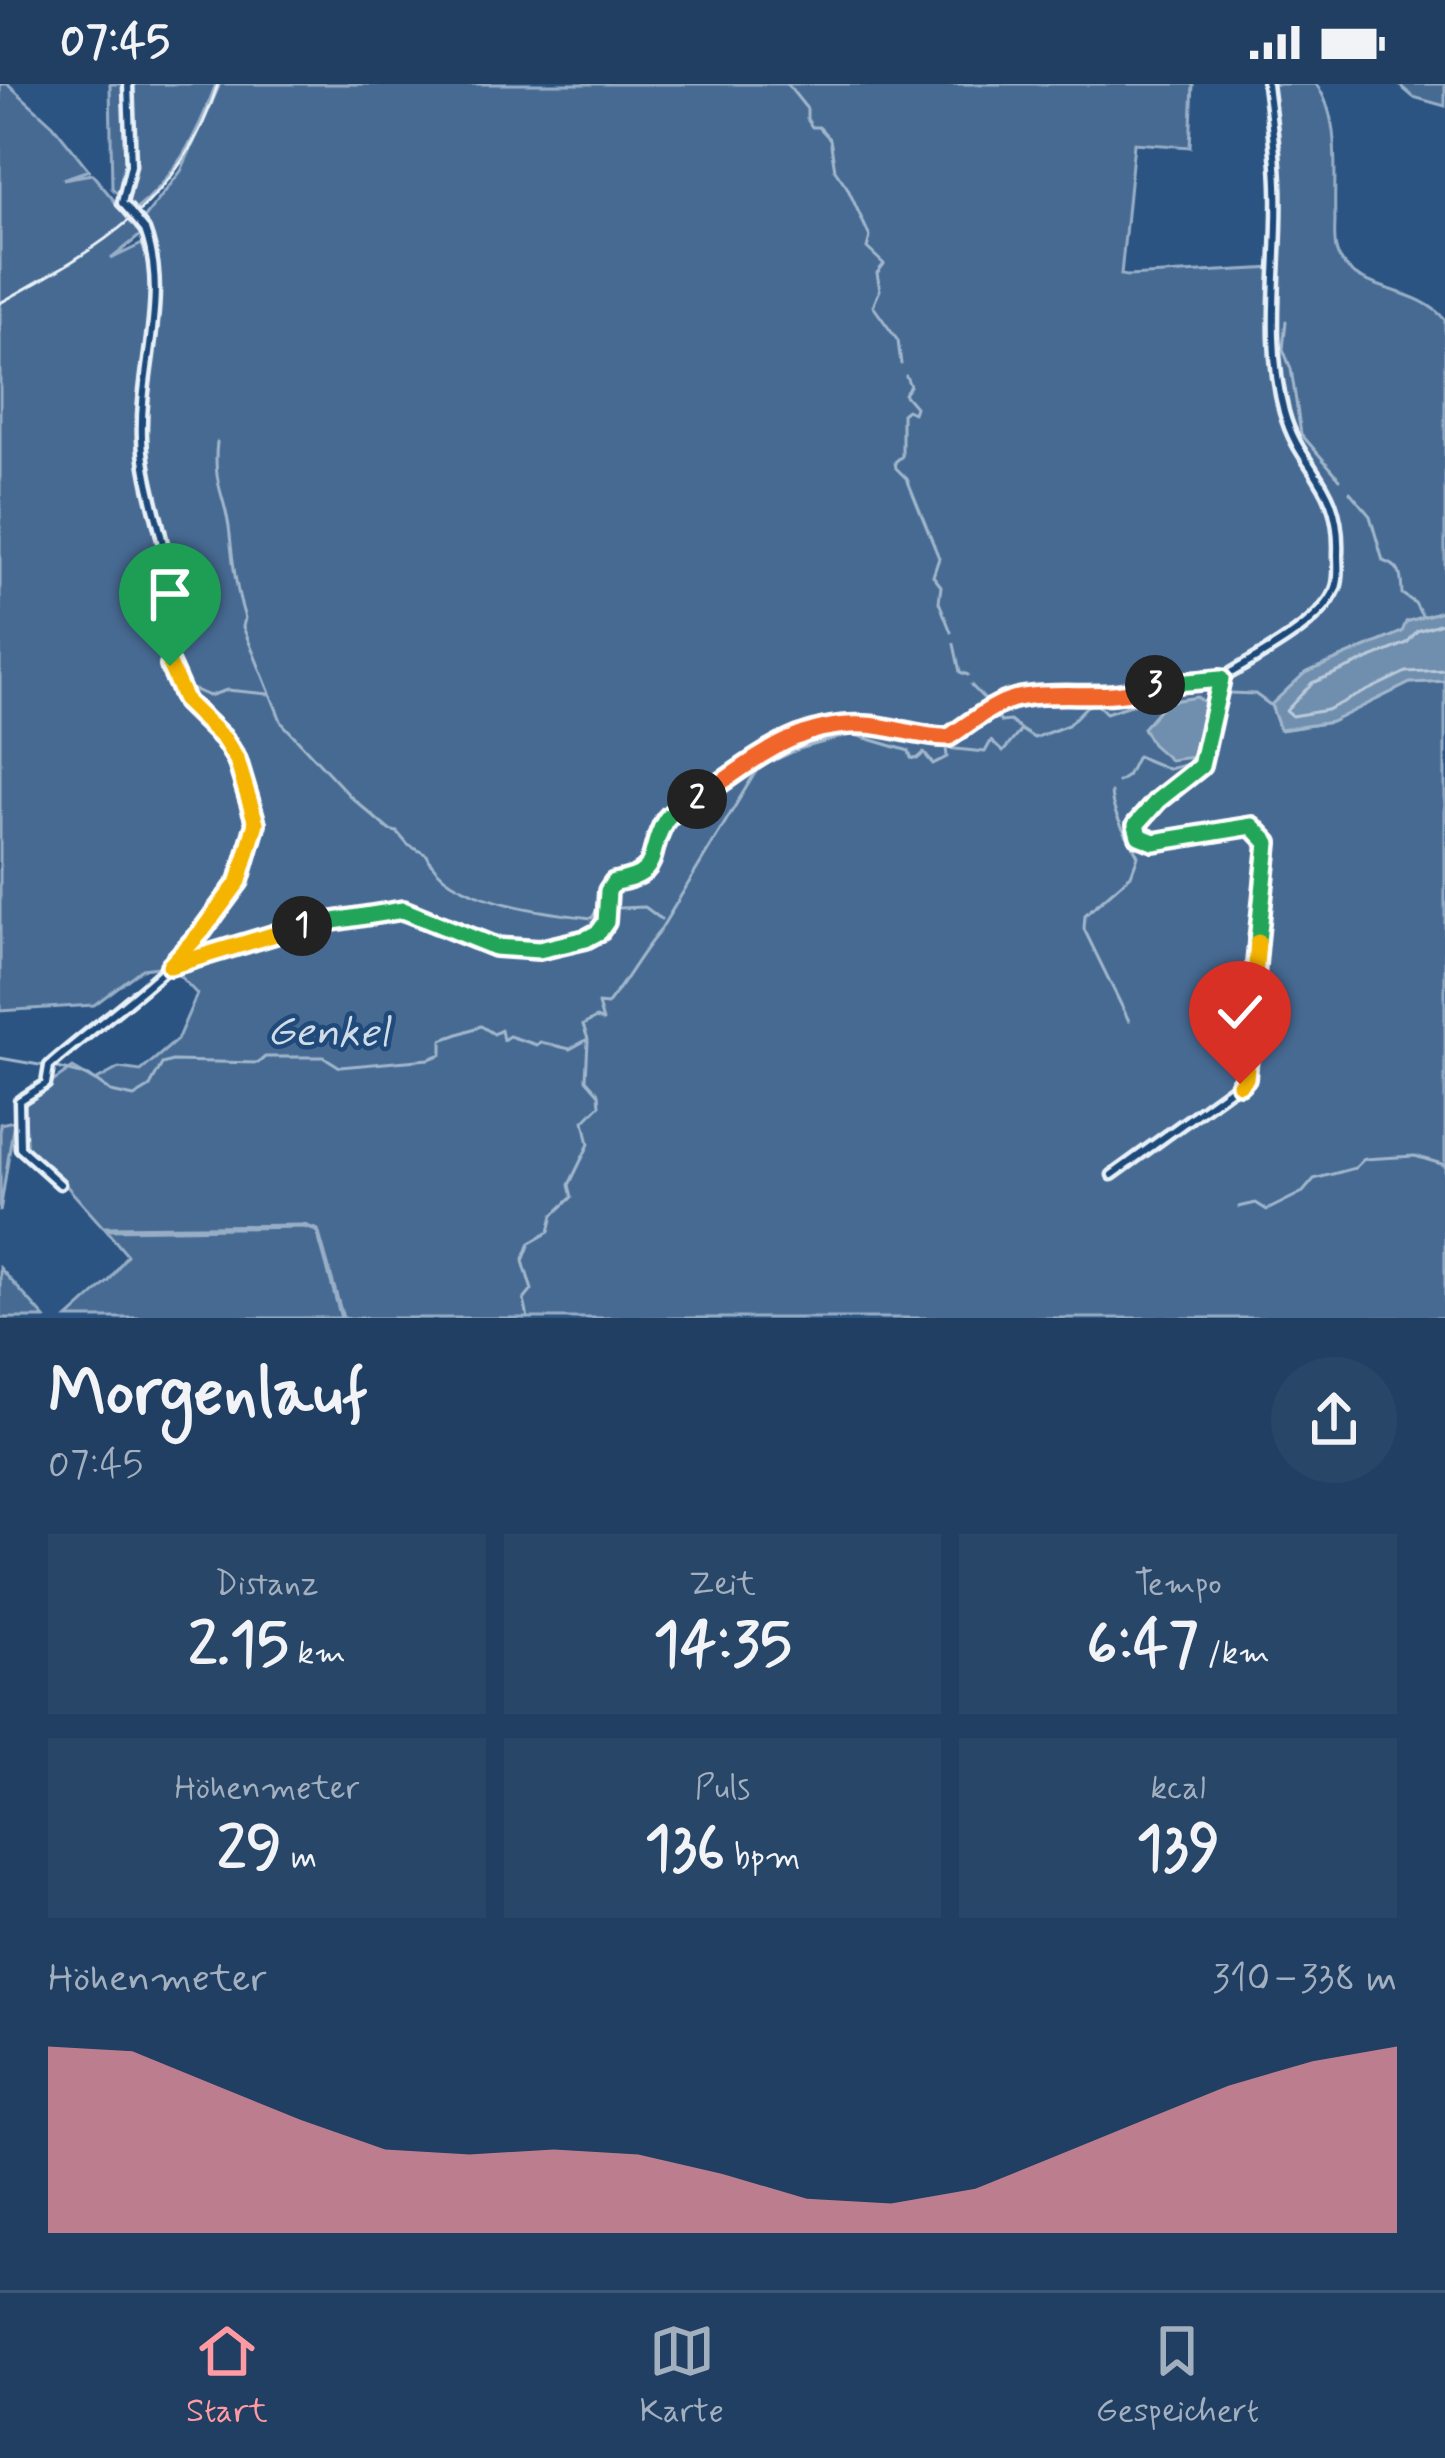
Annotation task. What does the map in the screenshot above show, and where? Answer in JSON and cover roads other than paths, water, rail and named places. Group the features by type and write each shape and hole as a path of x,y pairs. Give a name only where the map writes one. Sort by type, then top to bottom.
{"street":[{"path":"60,1184 20,1148 20,1101 46,1084 49,1066 170,966 202,931 239,881 256,823 237,760 224,739 186,702 170,666 171,589 142,439 156,276 145,230 122,203 131,165 128,84"},
{"path":"170,966 309,924 403,910 495,947 539,950 586,939 606,922 608,891 614,882 640,877 648,870 672,812 780,741 849,724 949,737 989,710 1022,697 1115,696 1172,681 1221,679 1295,632 1321,610 1337,588 1339,529 1334,503 1293,437 1281,403 1273,331 1277,184 1267,84"},
{"path":"1112,1175 1246,1078 1268,843 1252,826 1154,842 1139,836 1136,825 1158,800 1201,766 1221,679"}],"water":[{"path":"1445,610 1445,681 1410,683 1331,722 1280,730 1271,705 1305,673 1402,632 1406,622"},
{"path":"1197,697 1208,705 1194,757 1170,760 1143,728 1166,702"}],"waterway":[{"path":"787,84 807,109 812,127 819,127 830,139 835,170 870,237 867,248 884,264 877,273 880,290 873,306 898,341 901,364"},
{"path":"1286,321 1283,349 1291,369 1301,434 1340,479"},
{"path":"906,376 910,386 904,394 915,407 913,413 902,414 902,456 896,468 907,479 939,558 933,576 941,586 939,602 951,632"},
{"path":"217,442 216,470 243,627 282,723 351,797 427,855 454,884 499,902 572,916 592,918 601,903"},
{"path":"1350,492 1370,516 1383,561 1399,573 1402,594 1422,616"},
{"path":"954,644 960,672 968,675"},
{"path":"971,685 987,702"},
{"name":"Genkel","path":"54,1067 89,1076 111,1092 134,1097 149,1088 162,1064 172,1061 258,1063 265,1057 324,1057 340,1067 429,1059 442,1054 442,1040 481,1026 494,1034 501,1030 503,1040 509,1036 570,1049 588,1039 583,1025 596,1018 603,1021 598,1004 607,1005 659,932 758,768 799,749 852,734 909,751 911,758 924,753 933,764 947,757 946,748 985,752 991,741 1003,752 1021,730 1034,738 1068,725 1096,703 1106,713 1181,688 1212,691"},
{"path":"195,690 209,696 227,690 268,694"},
{"name":"Genkel","path":"1230,693 1255,694 1273,707"},
{"path":"994,713 1001,722 1010,721 1021,730"},
{"path":"1118,782 1127,776 1137,756 1168,769 1189,764 1191,757"},
{"path":"1111,793 1138,856 1131,875 1085,915 1084,929 1129,1021"},
{"path":"619,908 645,907 661,919"},
{"path":"528,1318 524,1300 532,1290 523,1261 530,1243 549,1232 553,1215 572,1197 569,1185 589,1144 584,1121 600,1105 599,1094 586,1079 588,1041"},
{"name":"Genkel","path":"0,1058 45,1066"},
{"path":"1239,1207 1256,1203 1267,1210 1303,1192 1314,1179 1355,1168 1364,1159 1415,1156 1445,1165"}],"railway":[{"path":"0,303 71,262 133,217 183,160 218,84"}]}
